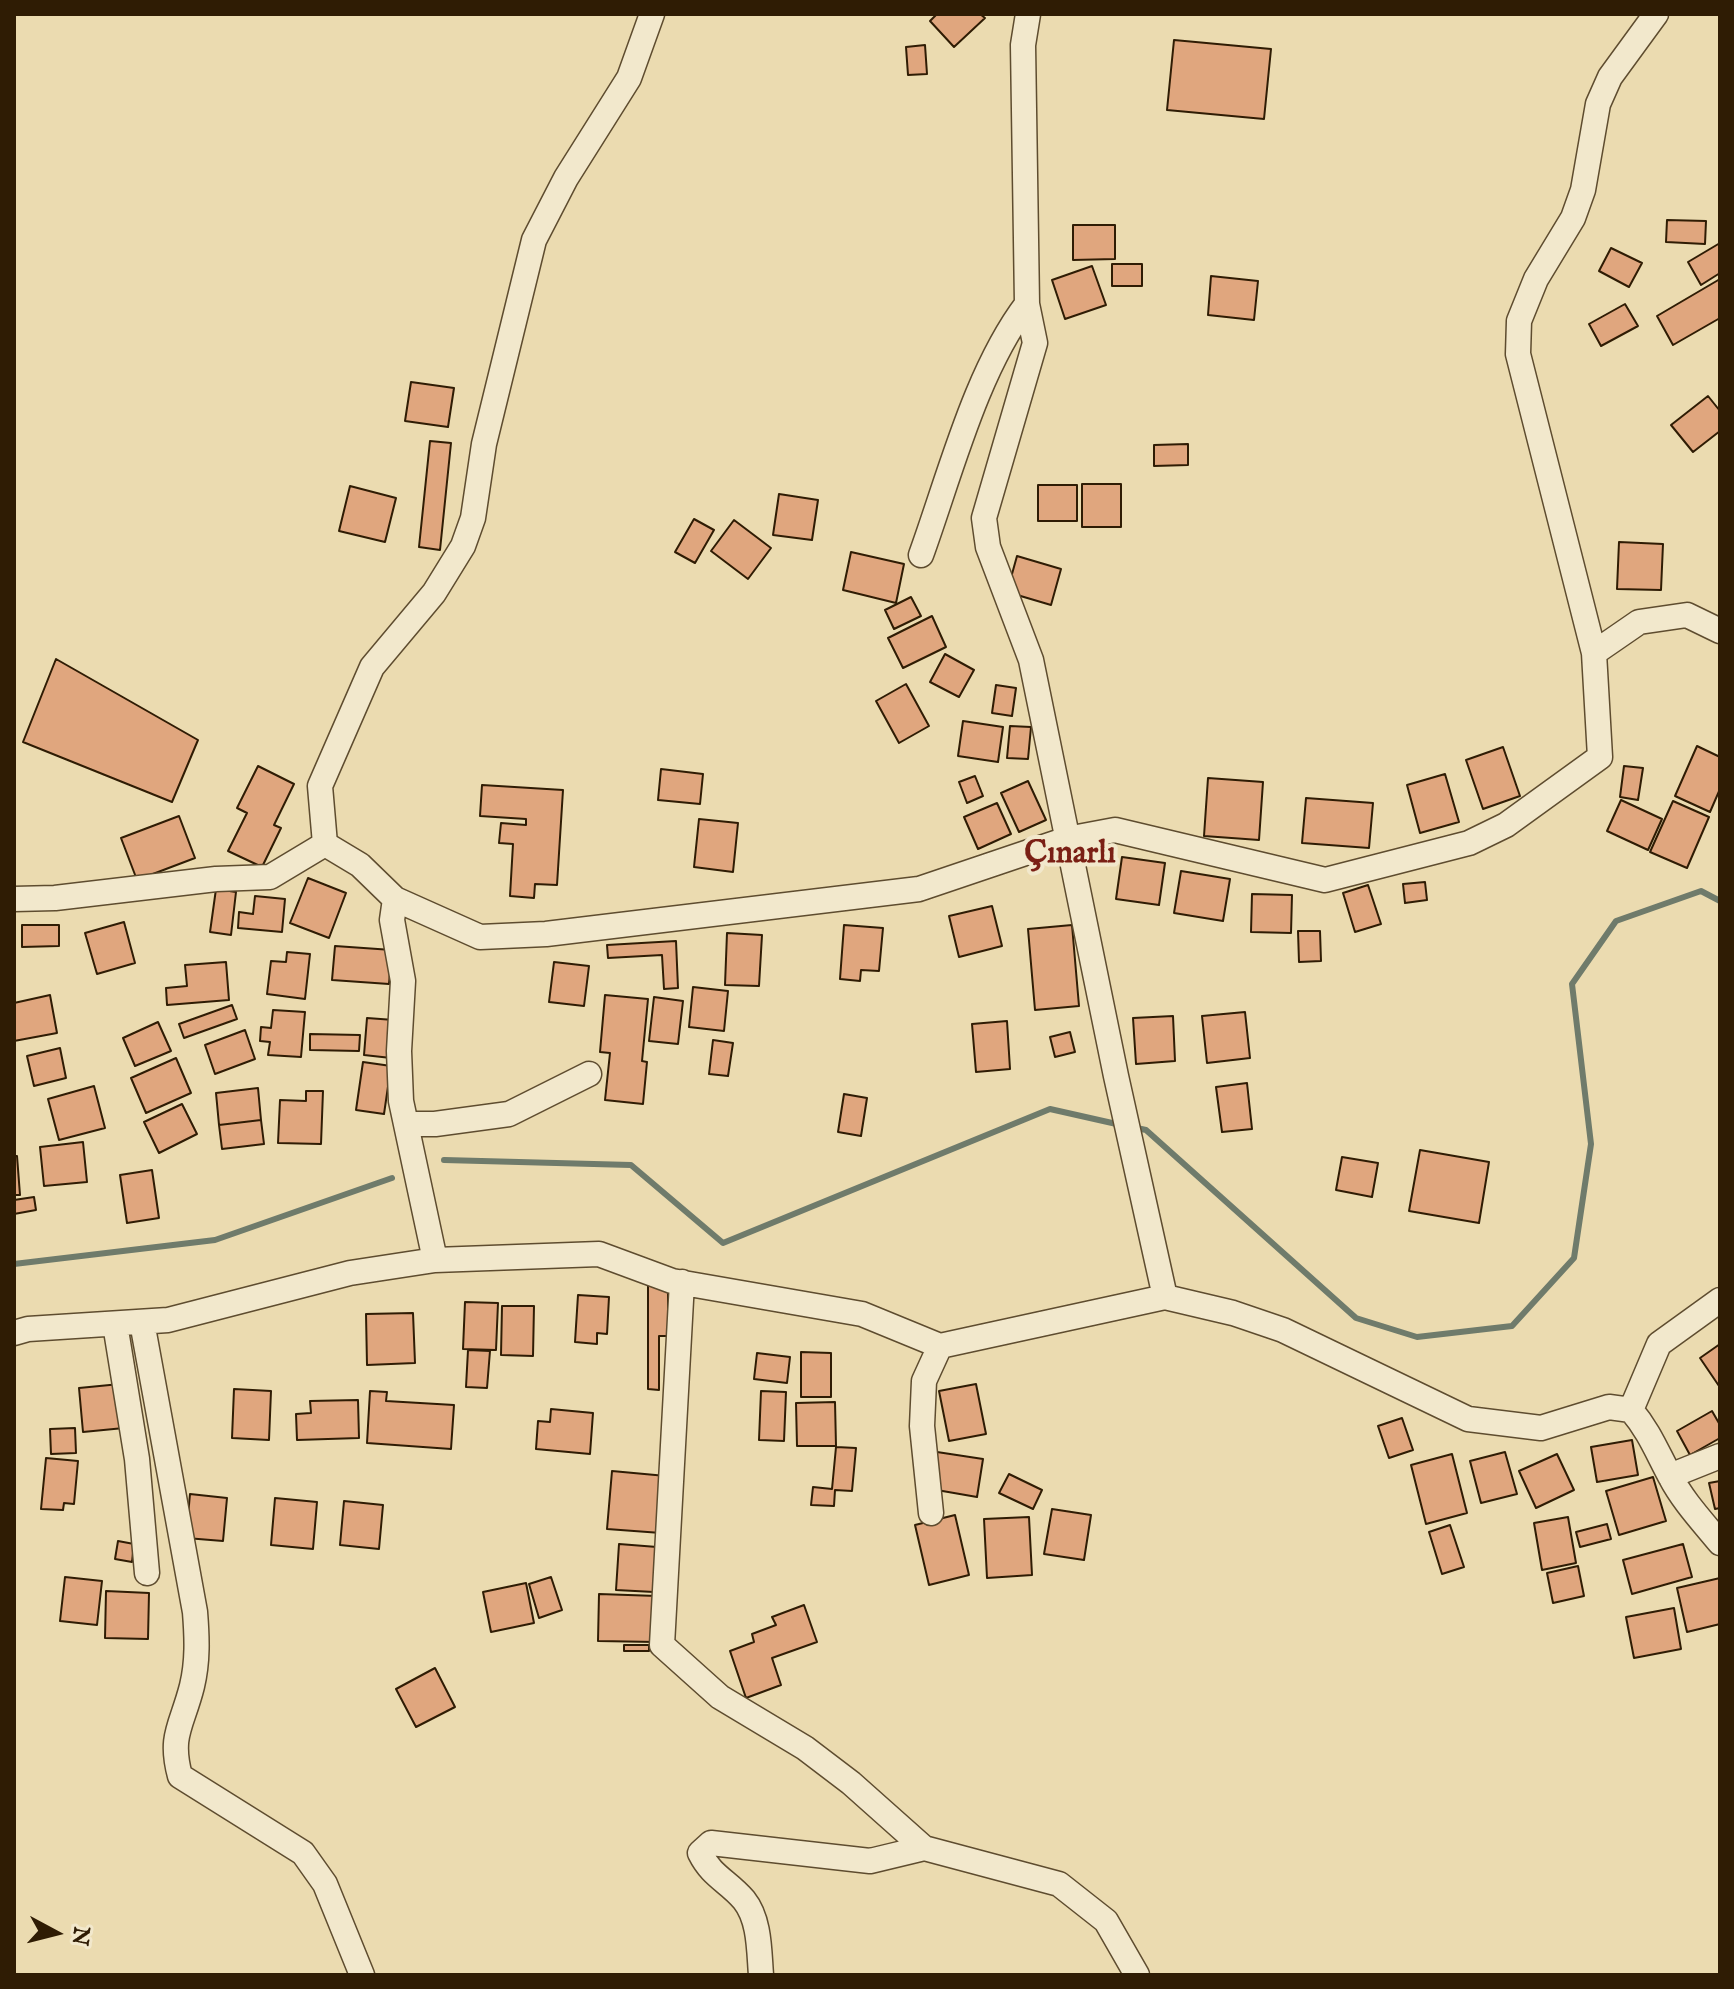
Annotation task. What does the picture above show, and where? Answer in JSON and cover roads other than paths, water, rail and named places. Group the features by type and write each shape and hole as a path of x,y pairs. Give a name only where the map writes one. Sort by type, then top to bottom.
{"street":[{"path":"325,844 320,786 372,667 434,593 463,546 473,518 484,444 534,240 566,178 629,78 652,14"},
{"path":"1028,14 1023,45 1027,304 1035,343 984,518 988,547 1031,660 1116,1076 1165,1297"},
{"path":"325,844 360,865 395,899 480,937 546,934 919,889 1067,839 1115,830 1325,880 1469,843 1506,825 1600,757 1594,653 1518,354 1519,321 1536,279 1573,218 1583,190 1598,104 1610,77 1656,14"},
{"path":"921,555 978,400 1008,329 1027,304"},
{"path":"1594,653 1639,622 1687,615 1720,631"},
{"path":"14,899 55,898 216,879 270,877 325,844"},
{"path":"395,899 392,920 403,981 399,1051 406,1124 435,1260"},
{"path":"406,1124 435,1124 509,1114 589,1074"},
{"path":"14,1333 168,1320 350,1273 435,1260 599,1254 682,1282 862,1314 940,1346 1165,1297 1233,1313 1283,1330 1468,1419 1541,1428 1609,1407 1631,1410 1651,1433 1670,1476 1720,1543"},
{"path":"682,1282 662,1645 720,1697 805,1748 851,1783 924,1848 1059,1884 1106,1921 1137,1975"},
{"path":"1631,1410 1659,1344 1720,1300"},
{"path":"142,1322 195,1612 198,1650 192,1685 172,1748 180,1776 303,1853 325,1884 362,1975"},
{"path":"115,1324 137,1459 147,1573"},
{"path":"931,1513 922,1426 924,1381 940,1346"},
{"path":"1670,1476 1720,1456"},
{"path":"761,1975 758,1933 745,1901 709,1871 700,1853 711,1843 870,1861 924,1848"}],"waterway":[{"path":"1132,1127 1146,1130 1356,1318 1417,1337 1512,1326 1574,1258 1591,1144 1572,984 1616,921 1701,891 1720,901"},
{"path":"444,1160 631,1165 723,1243 1050,1109 1121,1125"},
{"path":"14,1264 215,1240 392,1178"}],"district":[{"name":"Çınarlı","path":"1070,855"}]}
